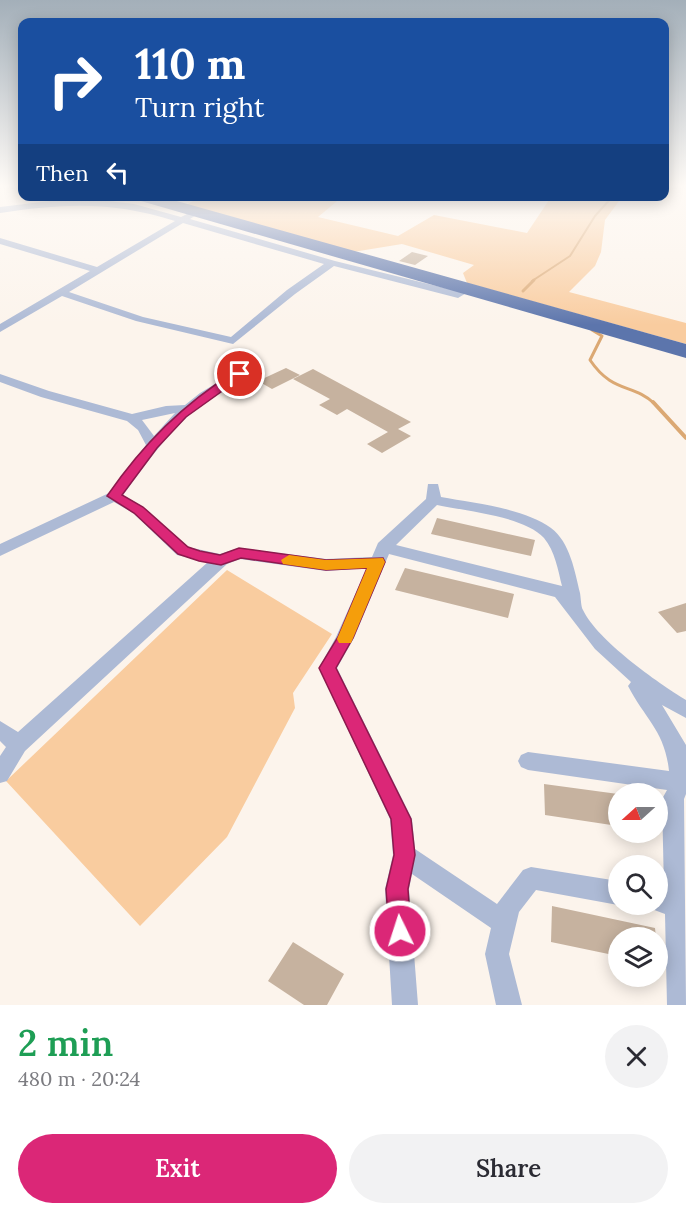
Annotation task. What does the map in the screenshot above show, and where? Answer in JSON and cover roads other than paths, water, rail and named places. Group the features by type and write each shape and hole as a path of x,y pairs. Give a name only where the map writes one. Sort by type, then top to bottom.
{"highway":[{"path":"245,231 468,289 686,351"}],"street":[{"path":"2,326 163,231"},
{"path":"234,231 332,263 458,295 468,289"},
{"path":"0,241 97,270"},
{"path":"60,292 140,319 233,340 291,292 332,263"},
{"path":"0,551 114,496 153,445 189,409 240,374"},
{"path":"0,378 45,394 132,418 143,428 153,445"},
{"path":"132,418 166,410 189,409"},
{"path":"405,1005 397,889 405,855 401,819 328,668 345,638 381,555 434,494 533,523 548,534 566,565 577,617"},
{"path":"114,496 138,510 183,551 221,560"},
{"path":"0,774 18,745 221,560 239,553 326,565 381,555 561,592 577,617 648,698 677,748 684,779 673,799 673,903 682,991"},
{"path":"621,666 648,687 686,710"},
{"path":"0,729 18,745"},
{"path":"528,761 684,779"},
{"path":"405,855 504,923"},
{"path":"509,1005 497,954 508,906 531,878 608,891"}],"waterway":[{"path":"532,281 570,256 586,231"},
{"path":"523,291 534,280"},
{"path":"592,330 602,336 590,360 598,371 615,383 647,397 654,403"},
{"path":"654,403 686,438"}]}
